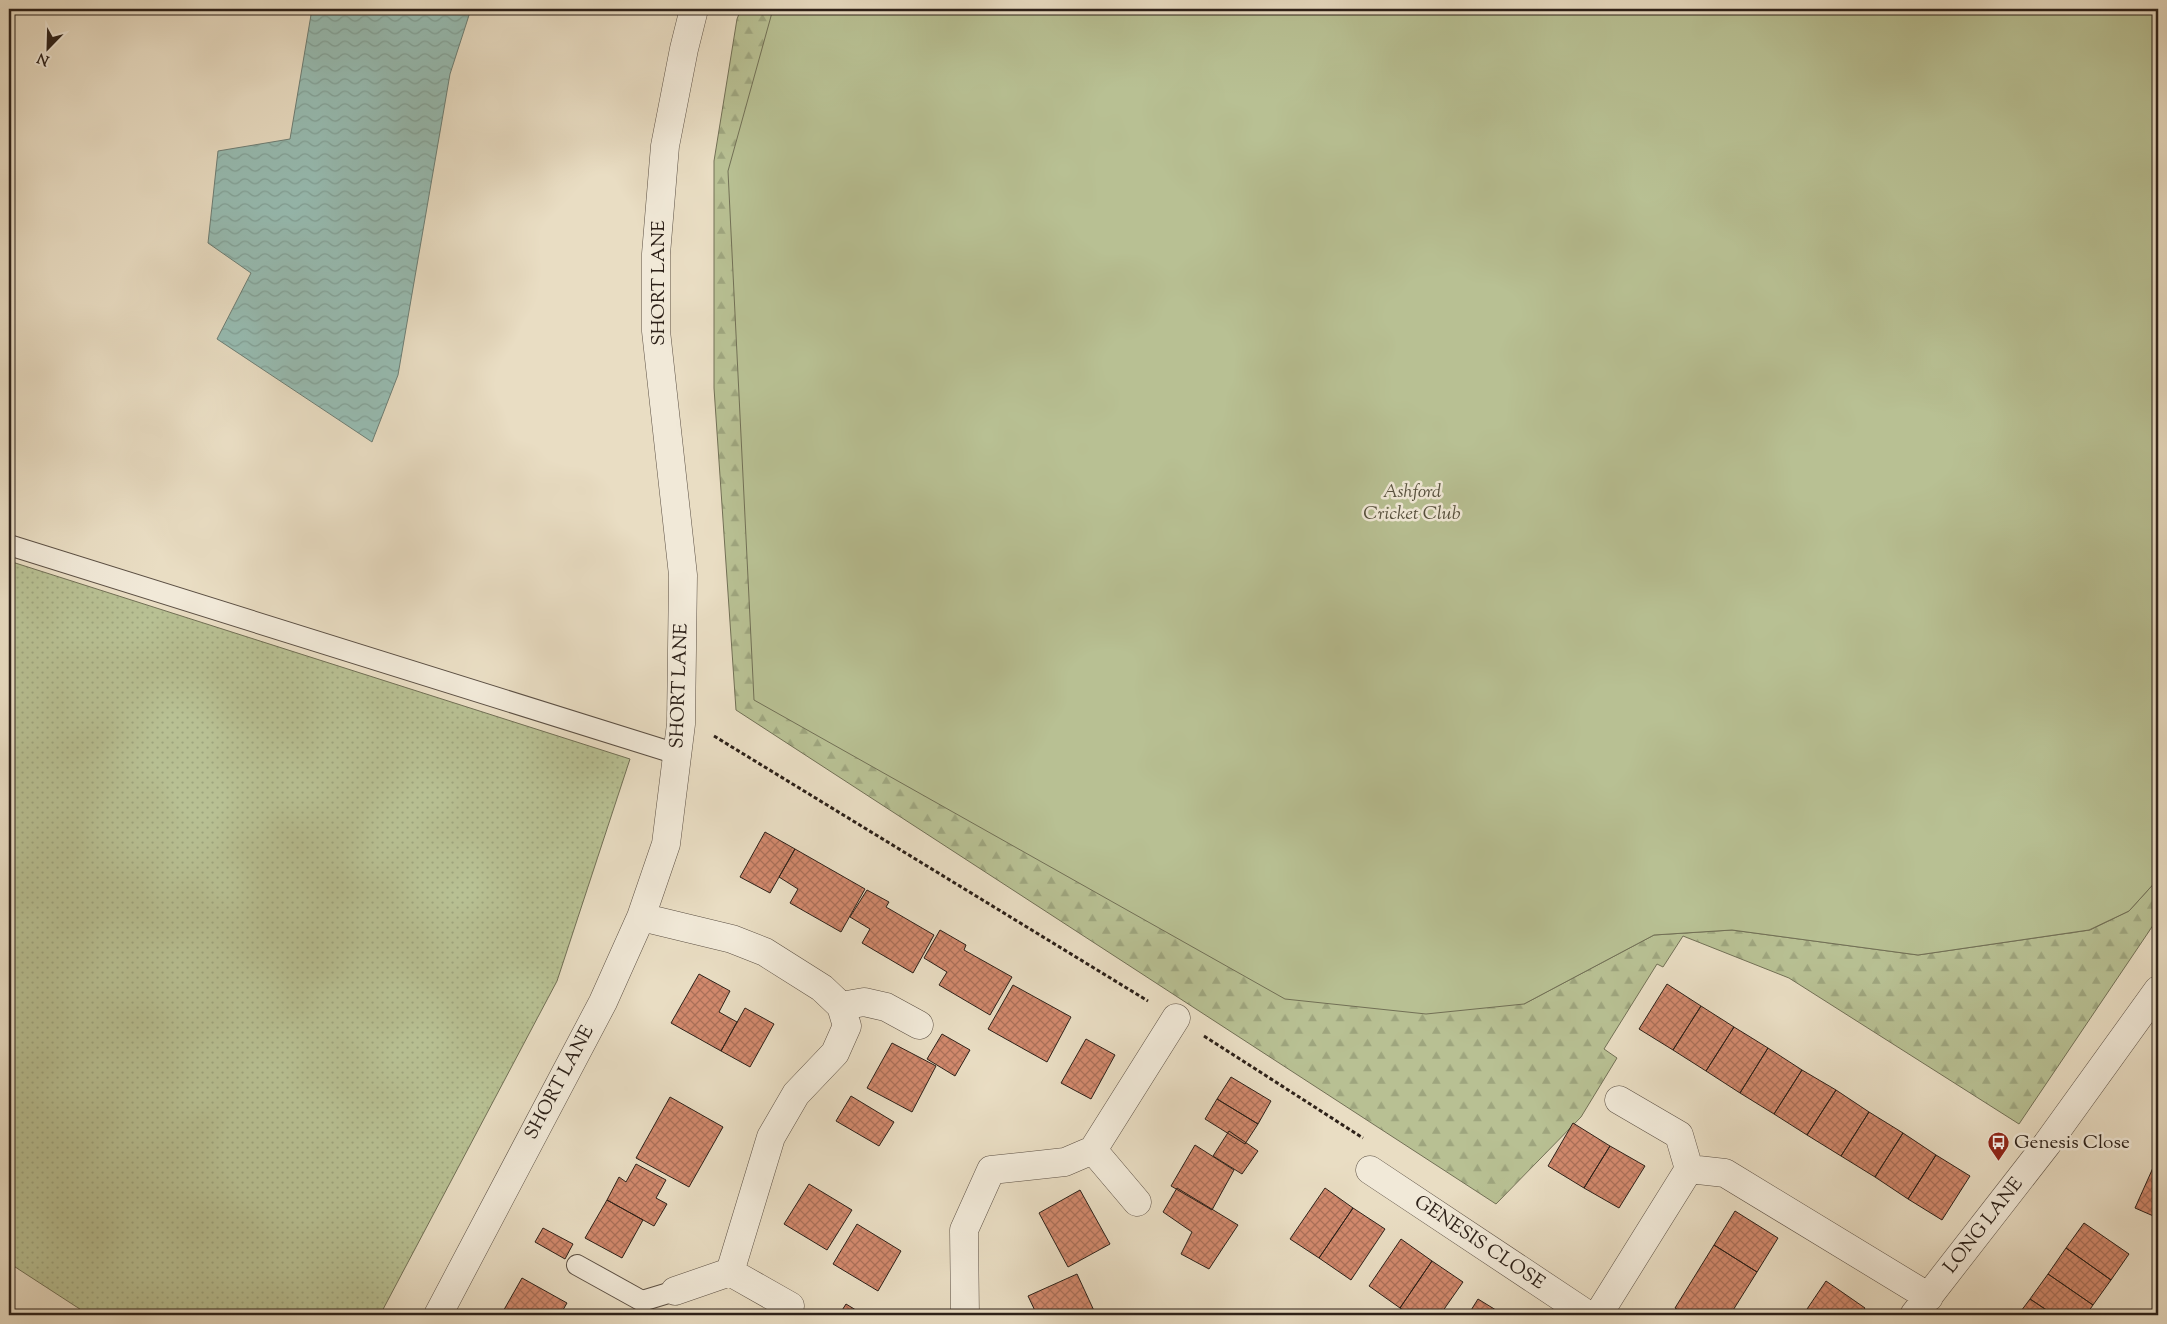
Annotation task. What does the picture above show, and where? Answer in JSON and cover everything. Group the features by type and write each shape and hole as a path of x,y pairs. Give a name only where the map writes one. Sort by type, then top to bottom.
{"street":[{"name":"SHORT LANE","path":"438,1315 603,1002 640,917 666,844 681,724 683,575 656,331 656,254 665,146 694,9"},
{"path":"640,917 732,939 765,952 822,988 841,1006 847,1026 835,1053 796,1094 771,1137 730,1272"},
{"name":"LONG LANE","path":"1921,1306 2047,1144 2158,990"},
{"path":"841,1006 864,1002 886,1007 919,1025"},
{"path":"965,1315 964,1230 992,1170 1065,1162 1093,1150 1176,1018"},
{"path":"1598,1315 1689,1169 1679,1136 1619,1100"},
{"path":"1093,1150 1137,1202"},
{"path":"1689,1169 1725,1173 1921,1306"},
{"name":"GENESIS CLOSE","path":"1370,1170 1588,1315"},
{"path":"675,1291 730,1272 790,1306"}],"lane":[{"path":"9,545 677,754"},
{"path":"577,1265 642,1302 675,1291"}],"green space":[{"path":"741,9 865,9 1524,1004 1654,935 1732,930 1918,955 2090,930 2129,911 2158,879 2158,918 2019,1124 1789,978 1683,936 1663,967 1657,964 1604,1049 1617,1058 1581,1117 1496,1204 736,710 714,388 714,161 737,19"},
{"name":"Ashford Cricket Club","path":"773,9 2158,9 2158,879 2129,911 2089,930 1918,955 1732,930 1654,935 1524,1004 1426,1014 1285,999 754,700 728,171"},
{"path":"9,561 630,759 557,981 380,1315 89,1315 9,1263"}],"water":[{"path":"312,9 471,9 450,74 398,375 372,442 217,339 251,273 208,243 218,151 290,139"}],"building":[{"path":"765,832 795,849 770,893 740,877"},
{"path":"795,849 865,889 841,932 790,903 798,889 779,877"},
{"path":"867,890 889,902 886,907 934,935 913,973 862,943 870,929 850,917"},
{"path":"940,930 966,945 964,950 1012,977 990,1015 939,985 947,972 924,958"},
{"path":"699,974 730,991 719,1012 737,1022 721,1051 671,1023"},
{"path":"1667,984 1701,1006 1673,1050 1639,1029"},
{"path":"1013,985 1071,1017 1047,1062 988,1029"},
{"path":"1701,1006 1734,1027 1706,1071 1673,1050"},
{"path":"745,1008 774,1024 750,1067 721,1051"},
{"path":"1734,1027 1768,1048 1740,1093 1706,1071"},
{"path":"942,1034 970,1050 955,1076 927,1059"},
{"path":"1086,1039 1115,1055 1091,1099 1061,1083"},
{"path":"892,1043 936,1066 912,1112 867,1088"},
{"path":"1768,1048 1802,1070 1774,1114 1740,1093"},
{"path":"1802,1070 1836,1090 1807,1135 1774,1114"},
{"path":"1231,1077 1271,1101 1258,1124 1217,1099"},
{"path":"1836,1090 1869,1112 1841,1156 1807,1135"},
{"path":"851,1096 894,1122 879,1146 836,1121"},
{"path":"670,1097 723,1127 689,1187 636,1158"},
{"path":"1217,1099 1258,1124 1245,1144 1205,1119"},
{"path":"1869,1112 1903,1133 1875,1177 1841,1156"},
{"path":"1573,1123 1610,1146 1584,1188 1548,1166"},
{"path":"1229,1131 1258,1151 1242,1174 1213,1156"},
{"path":"1903,1133 1936,1155 1908,1199 1875,1177"},
{"path":"1195,1145 1234,1170 1212,1210 1171,1186"},
{"path":"1610,1146 1645,1166 1619,1208 1584,1188"},
{"path":"1936,1155 1970,1176 1942,1220 1908,1199"},
{"path":"2158,1155 2158,1173 2152,1170"},
{"path":"636,1164 666,1180 656,1198 667,1204 654,1226 607,1200 619,1177 626,1182"},
{"path":"2152,1170 2158,1173 2158,1218 2135,1208"},
{"path":"809,1184 852,1210 827,1250 784,1224"},
{"path":"1177,1188 1238,1225 1209,1269 1181,1254 1192,1232 1163,1212"},
{"path":"1325,1188 1353,1208 1319,1258 1290,1239"},
{"path":"1080,1190 1110,1244 1068,1267 1039,1213"},
{"path":"607,1200 643,1220 622,1258 585,1238"},
{"path":"1353,1208 1385,1229 1351,1280 1319,1258"},
{"path":"1735,1211 1778,1238 1757,1272 1714,1245"},
{"path":"2084,1223 2129,1254 2111,1280 2066,1248"},
{"path":"857,1224 901,1251 878,1291 833,1264"},
{"path":"543,1228 573,1244 565,1259 535,1242"},
{"path":"1401,1239 1432,1261 1400,1308 1369,1286"},
{"path":"1714,1245 1757,1272 1730,1315 1687,1315 1675,1308"},
{"path":"2066,1248 2111,1280 2093,1305 2048,1274"},
{"path":"1432,1261 1463,1282 1440,1315 1411,1315 1400,1308"},
{"path":"1077,1274 1096,1315 1037,1315 1028,1296"},
{"path":"2048,1274 2093,1305 2086,1315 2054,1315 2030,1299"},
{"path":"522,1278 567,1303 560,1315 501,1315"},
{"path":"1826,1281 1865,1308 1860,1315 1803,1315"},
{"path":"1478,1299 1504,1315 1468,1315"},
{"path":"2030,1299 2054,1315 2018,1315"},
{"path":"846,1304 864,1315 839,1315"}],"place":[{"name":"Genesis Close","path":"1998,1162"}]}
